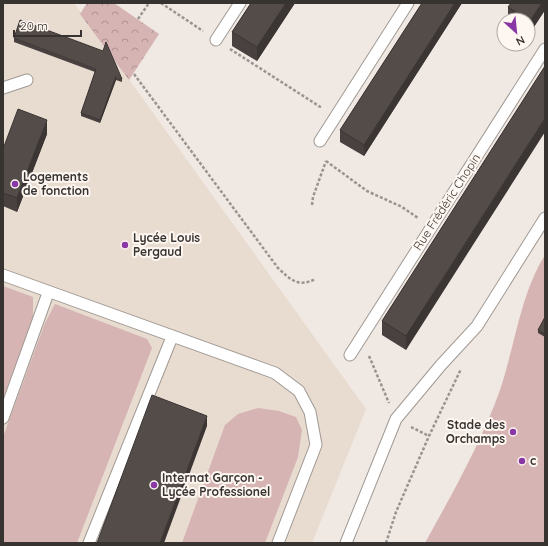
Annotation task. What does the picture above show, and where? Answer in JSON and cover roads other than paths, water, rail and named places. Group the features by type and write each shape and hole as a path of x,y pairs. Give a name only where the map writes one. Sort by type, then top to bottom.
{"lane":[{"path":"216,40 240,3"},
{"path":"320,140 408,3"},
{"name":"Rue Frédéric Chopin","path":"350,355 545,49"},
{"path":"3,88 28,80"},
{"path":"346,543 396,419 441,365 478,326 545,218"},
{"path":"3,275 48,293 275,373 299,391 310,412 316,445 278,543"},
{"path":"3,418 48,293"},
{"path":"89,543 172,337"}],"place":[{"name":"Logements de fonction","path":"15,184"},
{"name":"Lycée Louis Pergaud","path":"125,245"},
{"name":"Stade des Orchamps","path":"513,432"},
{"name":"c","path":"522,461"},
{"name":"Internat Garçon - Lycée Professionel","path":"154,485"}]}
